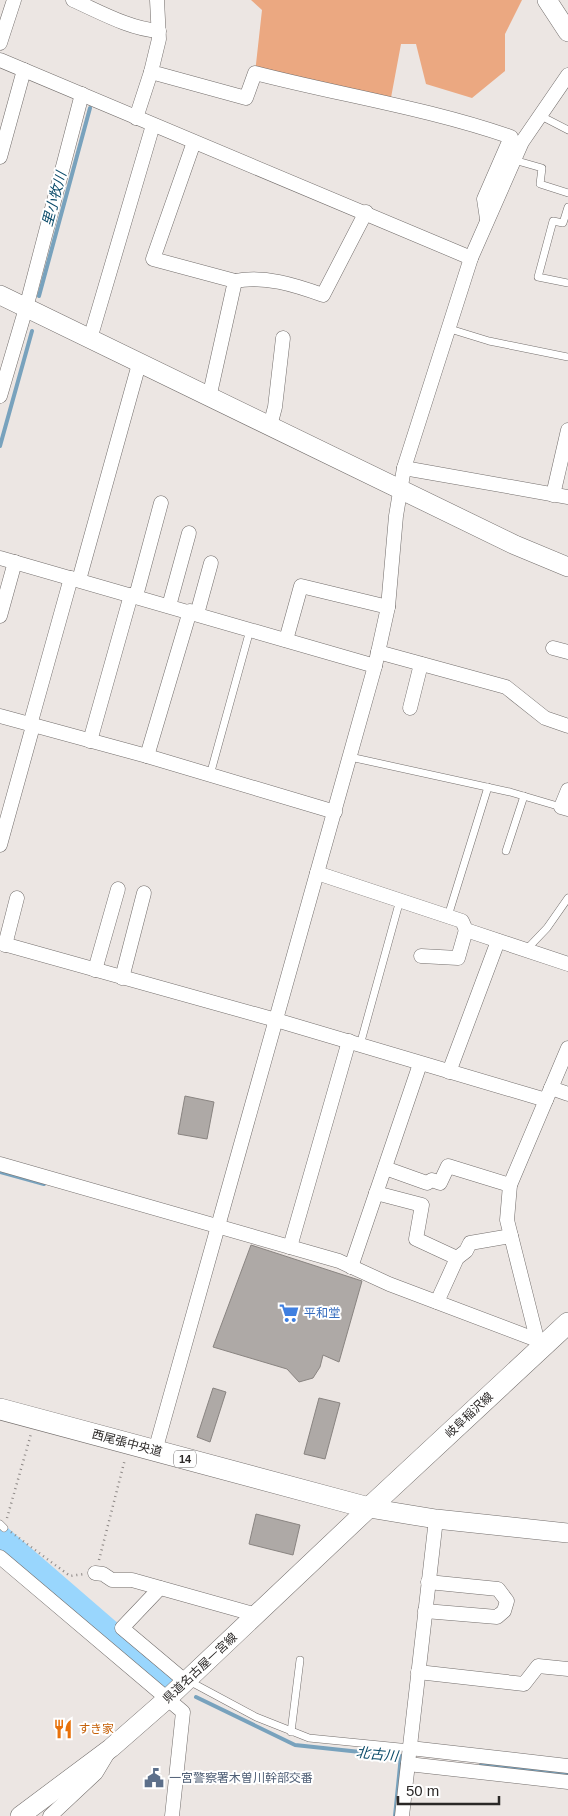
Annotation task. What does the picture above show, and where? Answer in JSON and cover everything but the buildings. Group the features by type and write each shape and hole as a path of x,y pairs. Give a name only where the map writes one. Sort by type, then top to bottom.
{"main road":[{"name":"岐阜稲沢線","path":"369,1508 538,1345 568,1323"},
{"name":"西尾張中央道","path":"0,1409 369,1508"}],"street":[{"path":"0,43 14,0"},
{"path":"73,0 118,20 148,30 159,31"},
{"path":"136,118 151,72 159,31 157,0"},
{"path":"556,6 568,32"},
{"path":"0,60 366,212 471,258"},
{"path":"0,157 24,70"},
{"path":"151,72 246,98 255,73 422,111 474,124 511,137 484,199 488,221"},
{"path":"155,1451 375,666 388,607 404,468 450,329 471,258 514,160 539,115 568,75"},
{"path":"0,396 26,308 82,94"},
{"path":"90,339 153,125"},
{"path":"194,142 153,259 235,281 250,278 269,280 301,287 323,295 366,212"},
{"path":"210,398 235,281"},
{"path":"0,295 515,545 568,567"},
{"path":"270,426 275,407 283,338"},
{"path":"0,845 32,725 139,364"},
{"path":"553,495 568,430"},
{"path":"404,468 568,497"},
{"path":"90,741 161,503"},
{"path":"169,606 189,533"},
{"path":"0,558 375,666"},
{"path":"0,616 15,562"},
{"path":"148,756 193,613 211,563"},
{"path":"286,640 300,586 388,607"},
{"path":"553,648 568,652"},
{"path":"378,652 506,687 545,718 568,726"},
{"path":"410,708 420,664"},
{"path":"0,716 148,756 335,812"},
{"path":"565,808 568,790"},
{"path":"317,873 462,921 466,930 458,958 421,956"},
{"path":"95,970 118,889"},
{"path":"122,978 144,893"},
{"path":"17,898 2,944 276,1020 449,1072 549,1094 568,1094"},
{"path":"466,930 568,964"},
{"path":"449,1072 498,941"},
{"path":"290,1247 354,1043"},
{"path":"538,1345 507,1220 510,1185 568,1048"},
{"path":"351,1267 420,1064"},
{"path":"0,1164 290,1247 351,1267 538,1345"},
{"path":"385,1168 427,1183 432,1180 440,1183 448,1166 510,1185"},
{"path":"376,1193 422,1205 416,1239 456,1258"},
{"path":"437,1302 456,1258 466,1251 470,1243 511,1236"},
{"name":"14","path":"369,1508 436,1519 568,1534"},
{"name":"県道名古屋一宮線","path":"20,1816 111,1748 167,1699 369,1508"},
{"path":"402,1816 436,1519"},
{"path":"0,1557 183,1712 175,1816"},
{"path":"95,1573 103,1574 112,1580 132,1580 258,1615"},
{"path":"425,1610 497,1617 504,1612 507,1601 498,1589 428,1582"},
{"path":"160,1588 122,1628 186,1680"},
{"path":"418,1672 524,1684 538,1666 568,1669"},
{"path":"50,1816 96,1773 111,1748"},
{"path":"409,1756 568,1766"},
{"path":"409,1756 568,1782"}],"lane":[{"path":"539,115 568,130"},
{"path":"514,160 542,168 540,184 568,194"},
{"path":"568,207 563,223 553,221 538,277 568,283"},
{"path":"450,329 489,341 568,357"},
{"path":"210,775 250,629"},
{"path":"350,757 488,787 565,808"},
{"path":"448,916 488,787"},
{"path":"506,851 524,796"},
{"path":"526,950 547,928 568,898"},
{"path":"354,1043 400,900"},
{"path":"291,1732 300,1660"},
{"path":"186,1680 256,1717 291,1732 309,1738 409,1756"}],"path":[{"path":"35,1418 2,1526 70,1576"},
{"path":"95,1573 128,1444"}],"shaded area":[{"path":"251,0 522,0 505,34 505,71 472,98 426,84 416,44 401,44 390,103 255,73 262,10"}],"waterway":[{"name":"里小牧川","path":"39,296 90,108"},
{"name":"里小牧川","path":"0,446 32,331"},
{"path":"0,1172 44,1184"},
{"name":"北古川","path":"0,1537 148,1665 168,1678"},
{"name":"北古川","path":"196,1697 295,1745 407,1757"},
{"path":"395,1816 401,1756"},
{"name":"北古川","path":"481,1765 568,1775"}],"place":[{"name":"平和堂","path":"289,1313"},
{"name":"すき家","path":"63,1729"},
{"name":"一宮警察署木曽川幹部交番","path":"154,1778"}]}
